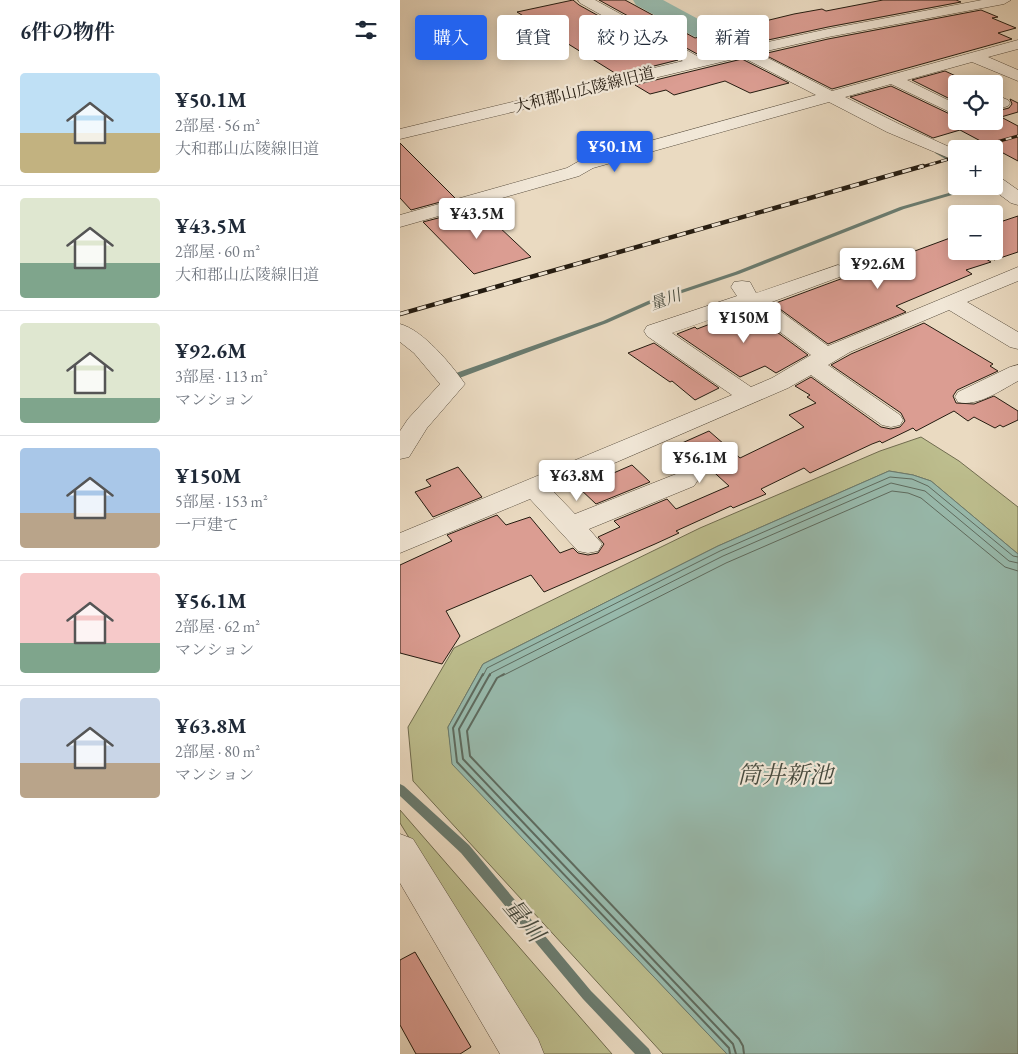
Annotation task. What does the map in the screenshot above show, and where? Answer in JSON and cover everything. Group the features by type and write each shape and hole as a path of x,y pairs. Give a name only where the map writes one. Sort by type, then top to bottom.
{"street":[{"path":"585,0 697,62"},
{"name":"大和郡山広陵線旧道","path":"769,46 828,33 1004,0"},
{"path":"914,4 934,13"},
{"path":"400,221 573,172 587,164 1018,44"},
{"path":"972,56 1018,76"},
{"name":"大和郡山広陵線旧道","path":"400,134 706,60"},
{"path":"759,60 828,97 948,152"},
{"path":"892,79 948,102"},
{"path":"1003,188 1018,199"},
{"path":"749,396 656,331 748,296 838,271"},
{"path":"400,544 780,383 842,347 1018,273"},
{"path":"748,296 819,360 891,420"},
{"path":"951,302 1018,342"},
{"path":"400,331 422,348 452,384 417,424 400,451"},
{"path":"968,397 1008,377 1018,394"},
{"path":"535,488 579,535 685,480"},
{"path":"400,850 523,1054"}],"green space":[{"path":"921,437 959,461 1018,507 1018,554 931,481 913,475 889,471 718,546 483,664 448,727 453,764 727,1054 663,1054 413,781 408,727 454,648 700,528 880,451"},
{"path":"400,810 612,1054 542,1054 400,823"}],"water":[{"name":"筒井新池","path":"889,471 913,475 931,481 1018,554 1018,1054 727,1054 452,764 448,727 483,664 718,546"}],"building":[{"path":"573,0 597,15 579,15 579,51 569,44 569,15 522,15 517,12"},
{"path":"599,0 625,0 653,15 626,15"},
{"path":"883,0 956,0 961,2 769,40 769,20 794,14 822,9 826,11"},
{"path":"981,10 998,17 992,18 1016,28 998,33 1012,39 832,89 769,57 769,53 828,39"},
{"path":"687,34 697,38 697,54 687,48"},
{"path":"594,60 678,60 618,75"},
{"path":"738,60 744,60 789,83 750,93 725,81 674,95 666,90 650,94 635,85"},
{"path":"945,71 954,75 948,75 948,98 912,80"},
{"path":"891,86 948,113 948,130 960,130 933,138 850,97"},
{"path":"1010,99 1018,103 1018,112 1003,116 1003,110 1009,108 1012,104"},
{"path":"1003,118 1018,126 1018,161 1003,153 1003,140 979,140 960,130 1003,130"},
{"path":"400,143 455,198 411,210 400,198"},
{"path":"480,207 531,257 474,274 423,222"},
{"path":"1018,216 1018,252 1003,257 1003,221"},
{"path":"948,239 948,260 988,260 991,262 966,270 972,274 896,306 906,312 828,344 773,304 846,277 849,272 877,260 880,259 885,262"},
{"path":"747,310 808,355 776,373 765,366 740,377 677,334 695,327 697,329"},
{"path":"924,323 993,364 990,366 998,371 957,390 953,396 956,403 974,404 994,396 1018,411 1018,420 1003,427 1000,425 995,428 974,417 968,421 954,411 916,431 913,428 882,443 880,441 872,444 810,473 804,468 761,489 766,494 733,508 731,506 676,531 679,533 544,592 531,575 446,611 460,636 442,664 400,653 400,565 452,541 447,535 497,515 506,525 530,517 560,553 573,548 578,553 588,555 598,553 604,544 598,537 620,527 614,521 667,499 676,509 729,486 682,443 709,431 740,458 804,427 789,415 816,403 807,397 810,395 795,386 811,377 881,427 891,429 900,427 905,421 901,413 831,365 851,354"},
{"path":"654,343 719,388 695,400 672,381 670,382 628,353"},
{"path":"632,465 650,482 596,504 579,488"},
{"path":"458,467 482,497 433,517 415,492 431,486 426,480"},
{"path":"415,952 471,1047 460,1054 416,1054 400,1025 400,960"}],"waterway":[{"name":"量川","path":"645,0 697,28"},
{"name":"量川","path":"937,152 948,158"},
{"name":"量川","path":"449,380 605,322 650,302 737,273 902,208 948,195"},
{"name":"量川","path":"400,789 465,849 587,995 644,1054"}],"railway":[{"path":"1003,140 1018,136"},
{"path":"918,168 948,159"},
{"path":"400,314 923,166"}]}
